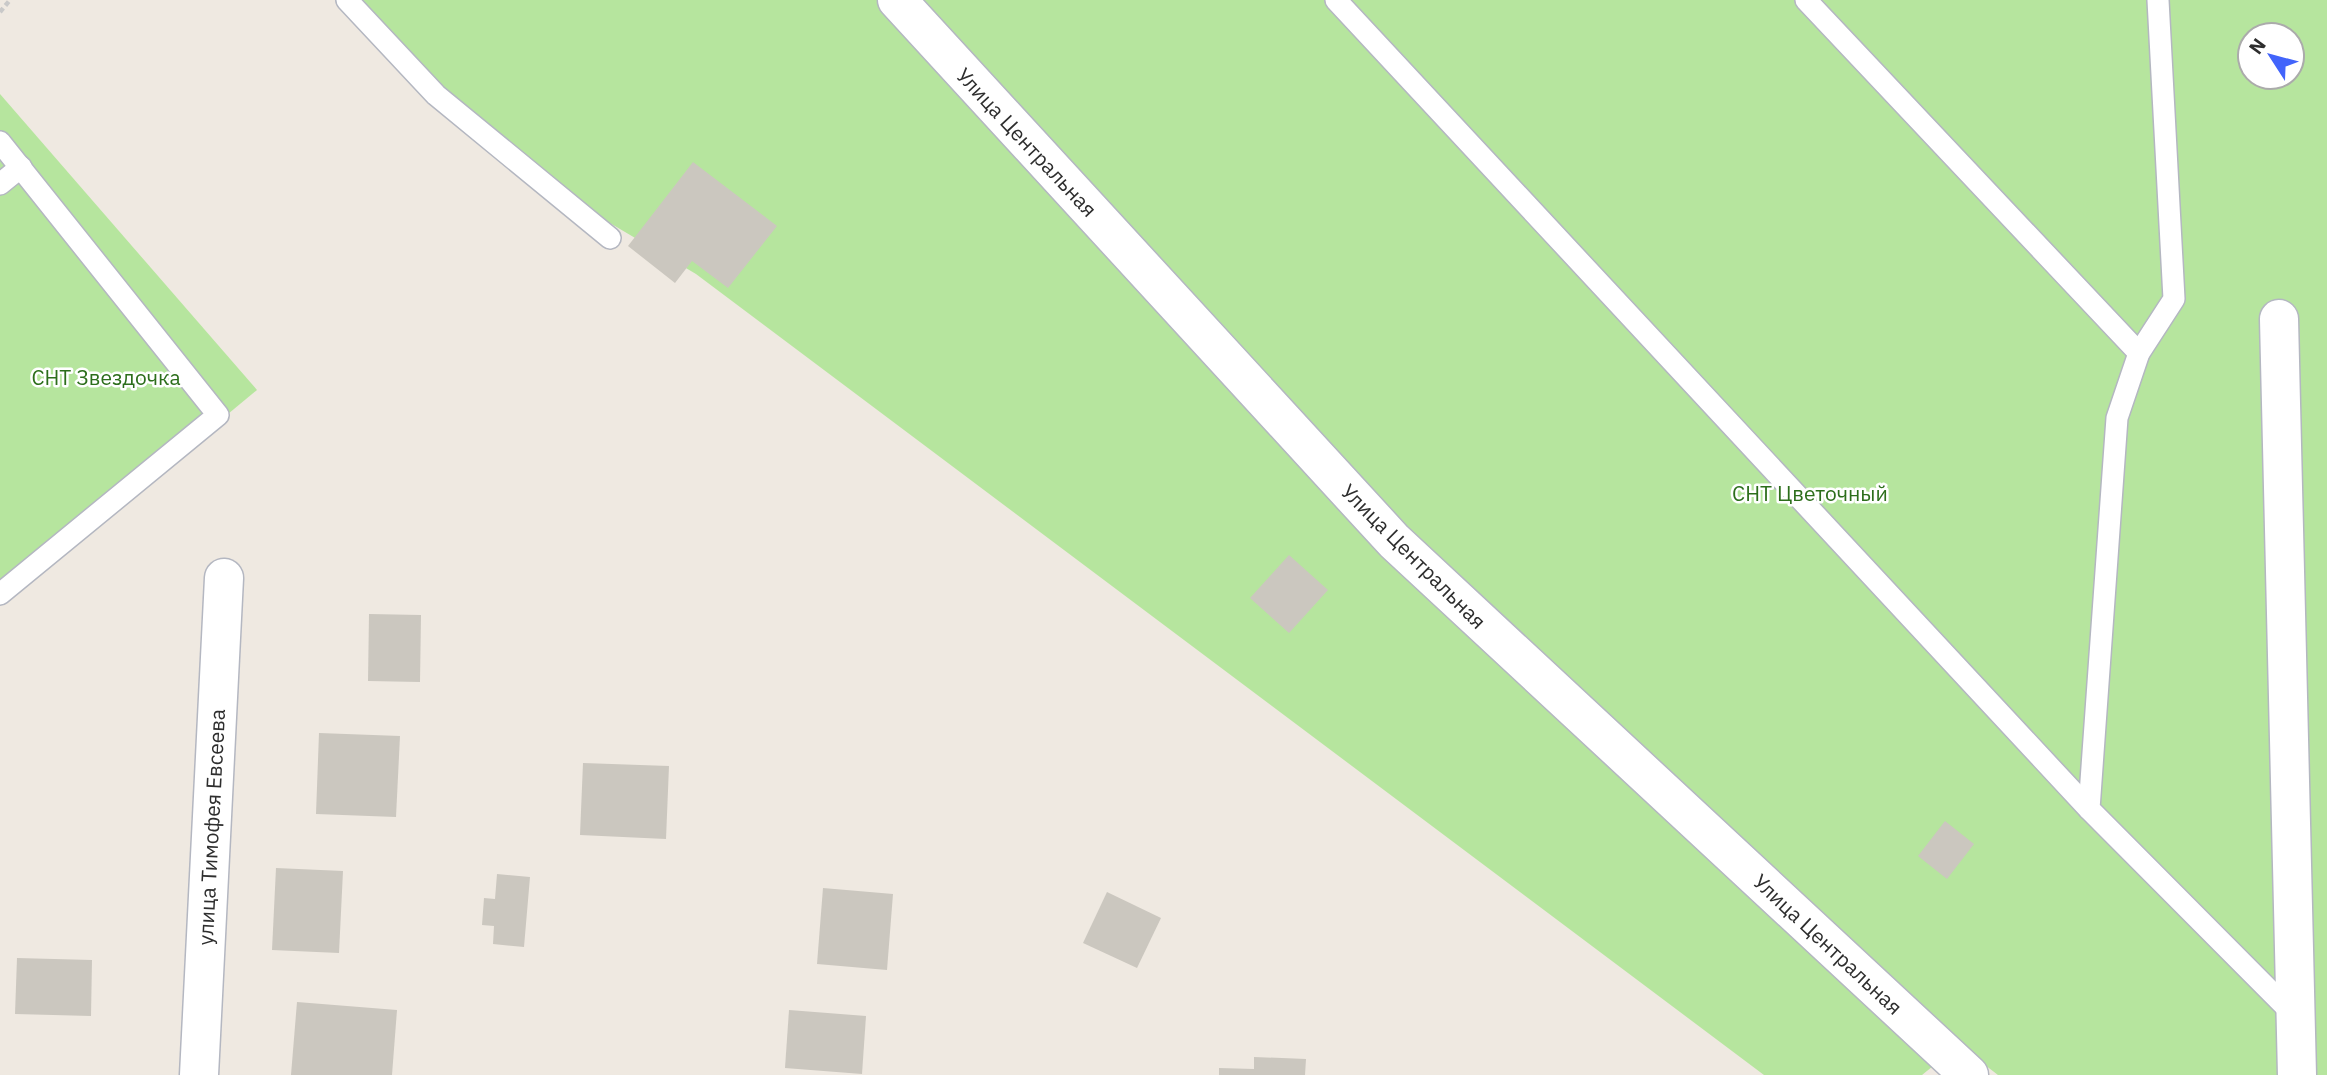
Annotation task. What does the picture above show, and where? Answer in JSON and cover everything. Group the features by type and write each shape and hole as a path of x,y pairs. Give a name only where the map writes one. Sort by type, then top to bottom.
{"street":[{"name":"Улица Центральная","path":"897,0 1394,541 1969,1075"},
{"path":"2279,319 2293,1014 2297,1075"},
{"name":"улица Тимофея Евсеева","path":"199,1075 224,578"}],"lane":[{"path":"347,0 436,95 610,238"},
{"path":"1336,0 2089,809 2293,1014"},
{"path":"1806,0 2139,353"},
{"path":"2089,809 2117,418 2139,353 2174,299 2158,0"},
{"path":"0,142 218,415 0,594"},
{"path":"0,184 21,167"}],"path":[{"path":"0,12 10,0"}],"green space":[{"name":"СНТ Цветочный","path":"358,0 2327,0 2327,1075 1998,1075 1959,1045 1922,1075 1764,1075 696,274 500,158"},
{"name":"СНТ Звездочка","path":"0,94 257,390 0,603"}],"building":[{"path":"693,162 777,226 728,288 692,261 675,283 628,246"},
{"path":"1289,555 1328,590 1289,633 1250,598"},
{"path":"369,614 421,615 420,682 368,681"},
{"path":"319,733 400,736 396,817 316,814"},
{"path":"583,763 669,766 666,839 580,835"},
{"path":"1945,821 1974,844 1947,879 1918,856"},
{"path":"276,868 343,871 339,953 272,950"},
{"path":"497,874 530,877 524,947 493,944 494,926 482,925 484,898 495,899"},
{"path":"823,888 893,894 887,970 817,964"},
{"path":"1107,892 1161,918 1137,968 1083,943"},
{"path":"17,958 92,960 91,1016 15,1014"},
{"path":"297,1002 397,1010 392,1075 291,1075"},
{"path":"789,1010 866,1016 862,1074 785,1068"},
{"path":"1254,1057 1306,1059 1305,1075 1219,1075 1219,1068 1254,1069"}]}
